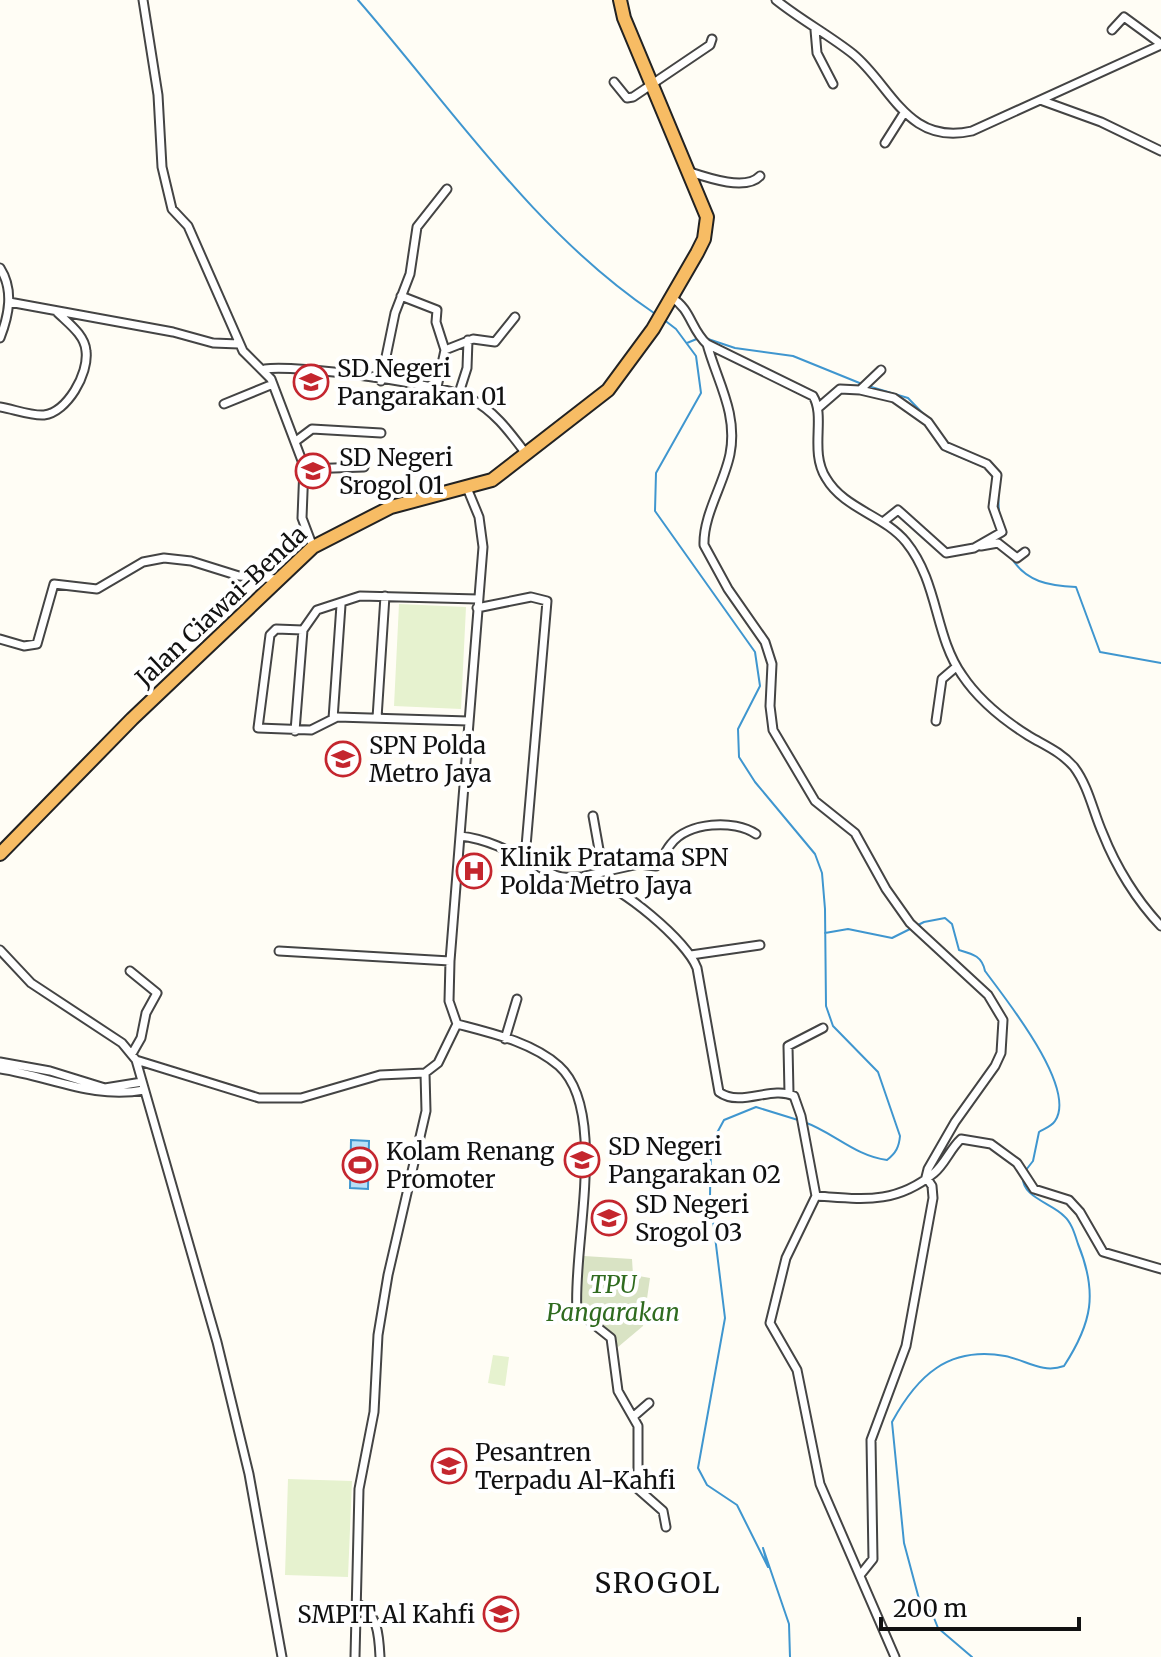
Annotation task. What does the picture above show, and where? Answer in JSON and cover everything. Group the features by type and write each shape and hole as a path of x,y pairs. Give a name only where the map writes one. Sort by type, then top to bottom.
{"highway":[{"name":"Jalan Ciawai-Benda","path":"0,854 132,719 313,547 391,507 492,480 608,390 653,329 706,231 704,205 624,18 620,0"}],"street":[{"path":"143,0 158,95 162,167 172,209 188,226 239,344 265,369 273,384 304,469 302,518 313,547"},
{"path":"776,0 854,55 904,113 933,128 964,133 1043,101 1161,44 1124,17 1112,30"},
{"path":"815,30 817,53 833,84"},
{"path":"614,82 629,98 710,45 712,39"},
{"path":"1043,101 1101,122 1161,151"},
{"path":"885,143 904,113"},
{"path":"690,172 745,182 754,181 760,176"},
{"path":"381,381 401,296 410,274 417,227 447,189"},
{"path":"0,268 6,279 9,302 0,338"},
{"path":"401,296 436,308 436,322 445,350 437,387"},
{"path":"671,300 685,308 698,335 707,344 808,391 818,408 817,455 827,481 843,498 883,522 908,544 926,575 956,667 971,687 1013,726 1056,751 1077,771 1104,838 1126,878 1161,926"},
{"path":"9,302 173,332 213,343 239,344"},
{"path":"0,407 44,415 65,403 84,372 87,350 78,332 55,311"},
{"path":"445,350 468,340 495,342 515,317"},
{"path":"459,393 467,368 468,340"},
{"path":"707,344 728,402 732,435 728,462 704,545 728,589 765,642 772,664 770,706 773,730 815,801 855,833 886,889 910,923 988,995 1003,1020 1001,1053 995,1066 955,1122 926,1177"},
{"path":"265,369 288,367 437,387 459,393 486,409 527,455"},
{"path":"863,387 881,370"},
{"path":"224,404 273,384"},
{"path":"818,408 840,389 863,387 894,398 928,422 945,446 995,469 993,507 1002,532 979,546"},
{"path":"296,441 312,429 381,433"},
{"path":"304,469 364,467"},
{"path":"0,950 53,1001 134,1056 245,1095 274,1100 313,1095 380,1075 425,1073 438,1063 457,1024 449,1001 450,961 483,536 467,488"},
{"path":"883,522 895,511 901,511 929,541 952,555 998,543 1017,558 1025,552"},
{"path":"0,639 24,646 37,644 54,584 97,589 153,559 176,558 239,576 277,579"},
{"path":"295,731 303,630 317,610 341,605 360,596 478,604 531,597 547,601 525,858"},
{"path":"377,718 385,596"},
{"path":"333,719 341,605"},
{"path":"303,630 276,629 270,635 258,728 295,731 322,727 333,719 468,721"},
{"path":"936,721 942,679 956,667"},
{"path":"593,816 603,872"},
{"path":"460,836 494,843 560,877 579,877 639,864 656,866 680,836 713,825 735,826 756,834"},
{"path":"579,877 600,882 628,898 691,955 700,981 719,1092 735,1098 789,1093"},
{"path":"691,955 760,945"},
{"path":"279,951 450,961"},
{"path":"130,971 157,993 143,1019 141,1038 134,1056 217,1342 249,1474 282,1657"},
{"path":"505,1039 517,999"},
{"path":"457,1024 546,1056 577,1089 585,1188 577,1311 584,1320 609,1334 618,1391 638,1426 638,1489 663,1511 666,1527"},
{"path":"823,1028 788,1046 789,1093 797,1101 801,1116 816,1196 786,1258 770,1323 797,1370 817,1476 895,1657"},
{"path":"0,1062 105,1088 143,1086"},
{"path":"0,1069 49,1074"},
{"path":"355,1657 359,1489 374,1412 379,1327 426,1111 425,1073"},
{"path":"816,1196 883,1200 934,1174 961,1139 985,1141 1017,1163 1034,1189 1065,1197 1073,1204 1103,1252 1161,1269"},
{"path":"861,1574 873,1559 871,1440 906,1346 915,1311 933,1198 932,1186 926,1177"},
{"path":"634,1416 649,1403"},
{"path":"356,1603 368,1609 374,1619 380,1657"}],"green space":[{"path":"399,604 466,607 461,709 394,706"},
{"name":"TPU Pangarakan","path":"584,1256 632,1259 633,1275 650,1278 643,1326 618,1347 607,1330 586,1321 580,1289"},
{"path":"493,1355 509,1357 505,1386 488,1383"},
{"path":"288,1479 352,1481 348,1577 285,1575"}],"water":[{"name":"Kolam Renang Promoter","path":"351,1140 369,1141 368,1189 350,1188"}],"waterway":[{"path":"358,0 532,207 611,281 654,313"},
{"path":"663,319 676,329 696,356 701,393 656,473 655,511 755,652 760,686 738,729 739,757 755,782 815,854 822,873 825,909 826,1006 833,1026 878,1072 900,1136 899,1143 887,1160 875,1158 804,1122"},
{"path":"687,343 699,338"},
{"path":"705,338 735,348 793,356 862,384"},
{"path":"868,386 908,398 933,424"},
{"path":"946,451 987,468"},
{"path":"998,491 999,513"},
{"path":"1011,557 1023,572 1039,581 1076,587 1100,652 1161,663"},
{"path":"825,933 848,929 892,938 924,922 945,918 952,924 959,950 973,954 982,962 985,971 1036,1043 1056,1087 1059,1106 1055,1121 1039,1132 1033,1161 1026,1170"},
{"path":"790,1657 789,1624 763,1548 768,1567 737,1505 707,1485 698,1468 725,1318 710,1196 711,1144 724,1120 756,1107 798,1120"},
{"path":"972,1657 938,1628 932,1613 919,1599 904,1543 892,1422 924,1378 951,1360 985,1354 1056,1368 1064,1366 1081,1336 1090,1293 1074,1233 1059,1211 1026,1189 1023,1175"}],"place":[{"name":"SD Negeri Pangarakan 01","path":"311,382"},
{"name":"SD Negeri Srogol 01","path":"313,471"},
{"name":"SPN Polda Metro Jaya","path":"343,759"},
{"name":"Klinik Pratama SPN Polda Metro Jaya","path":"474,871"},
{"name":"SD Negeri Pangarakan 02","path":"582,1160"},
{"name":"Kolam Renang Promoter","path":"360,1165"},
{"name":"SD Negeri Srogol 03","path":"609,1218"},
{"name":"Pesantren Terpadu Al-Kahfi","path":"449,1466"},
{"name":"SMPIT Al Kahfi","path":"501,1614"}],"district":[{"name":"SROGOL","path":"658,1583"}]}
